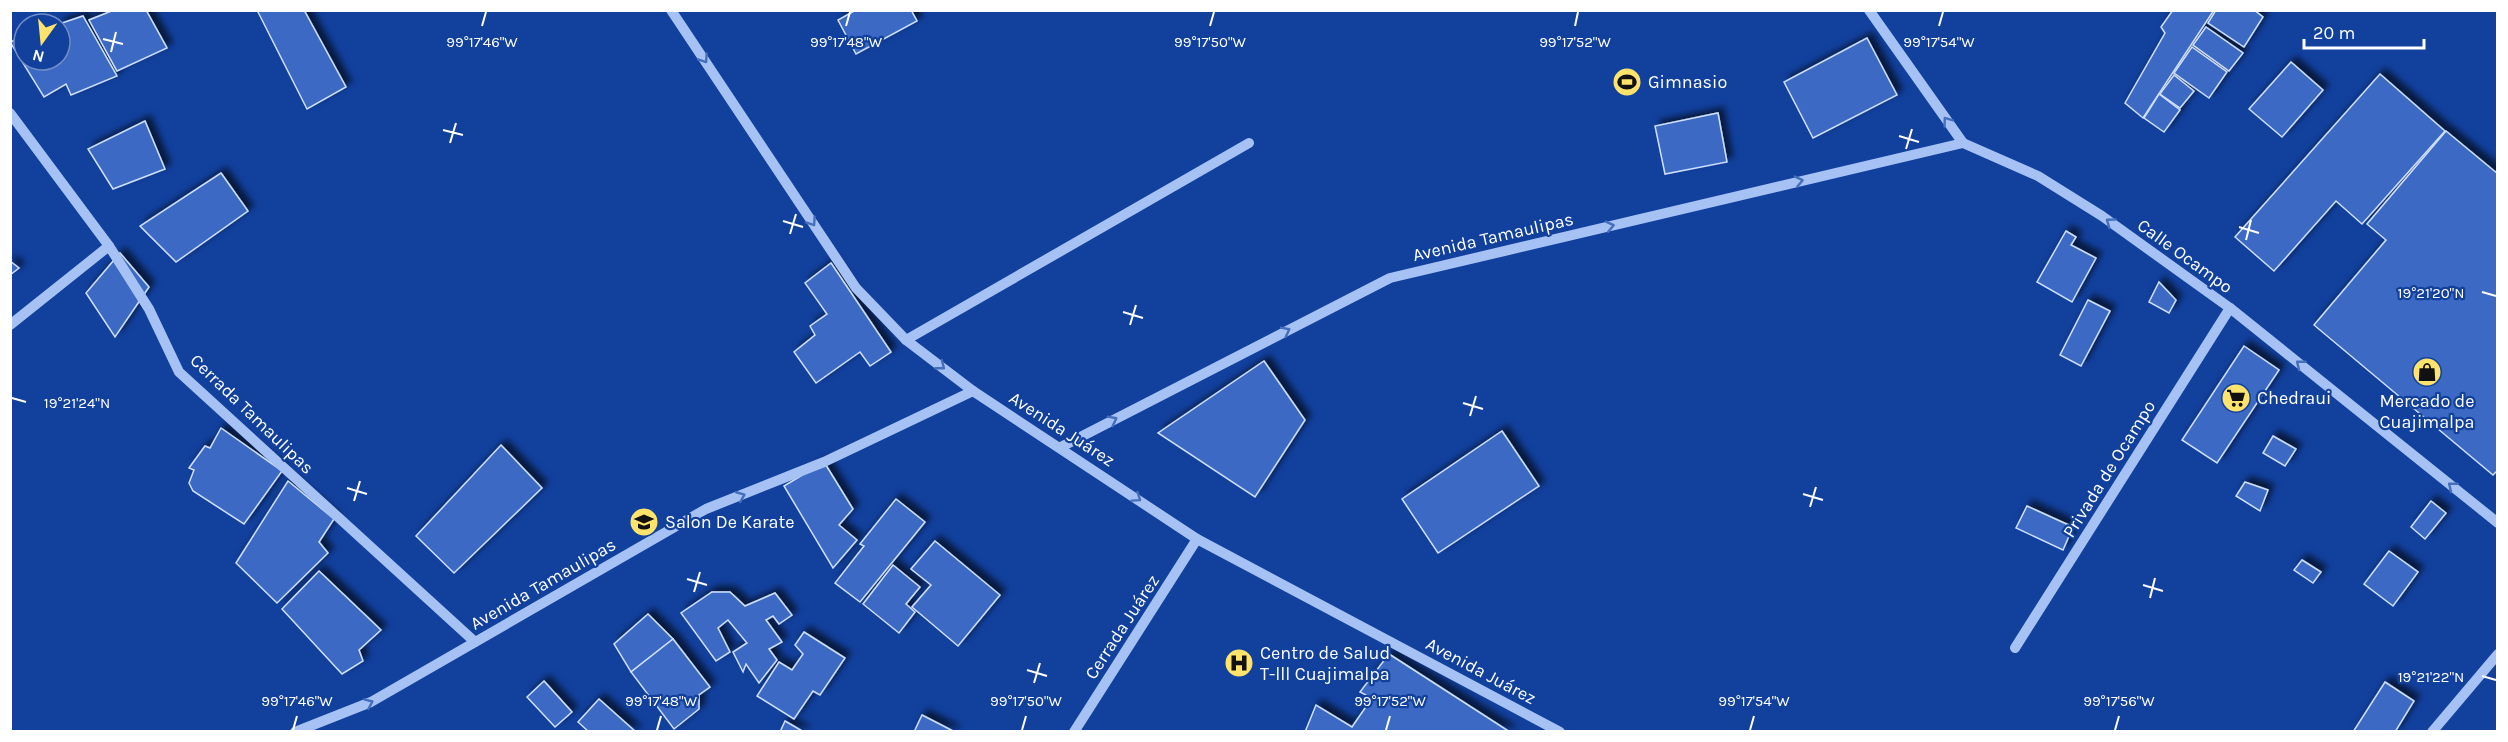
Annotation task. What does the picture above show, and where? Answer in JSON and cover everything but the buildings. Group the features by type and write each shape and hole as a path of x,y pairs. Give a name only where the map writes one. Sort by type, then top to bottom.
{"street":[{"name":"Avenida Juárez","path":"672,10 856,288 906,340 973,391 1197,539 1560,732"},
{"path":"1869,10 1963,143"},
{"name":"Cerrada Tamaulipas","path":"10,113 109,246 149,309 179,372 475,642"},
{"path":"906,340 1249,143"},
{"name":"Calle Ocampo","path":"1963,143 2038,176 2102,216 2230,308 2498,523"},
{"name":"Avenida Tamaulipas","path":"1061,447 1390,278 1963,143"},
{"path":"10,325 109,246"},
{"name":"Privada de Ocampo","path":"2016,648 2230,308"},
{"name":"Avenida Tamaulipas","path":"295,732 371,702 706,509 824,462 973,391"},
{"name":"Cerrada Juárez","path":"1074,732 1197,539"},
{"path":"2432,732 2498,654"}],"place":[{"name":"Gimnasio","path":"1627,82"},
{"name":"Mercado de Cuajimalpa","path":"2427,372"},
{"name":"Chedraui","path":"2236,398"},
{"name":"Salon De Karate","path":"644,522"},
{"name":"Centro de Salud T-lll Cuajimalpa","path":"1239,663"}]}
